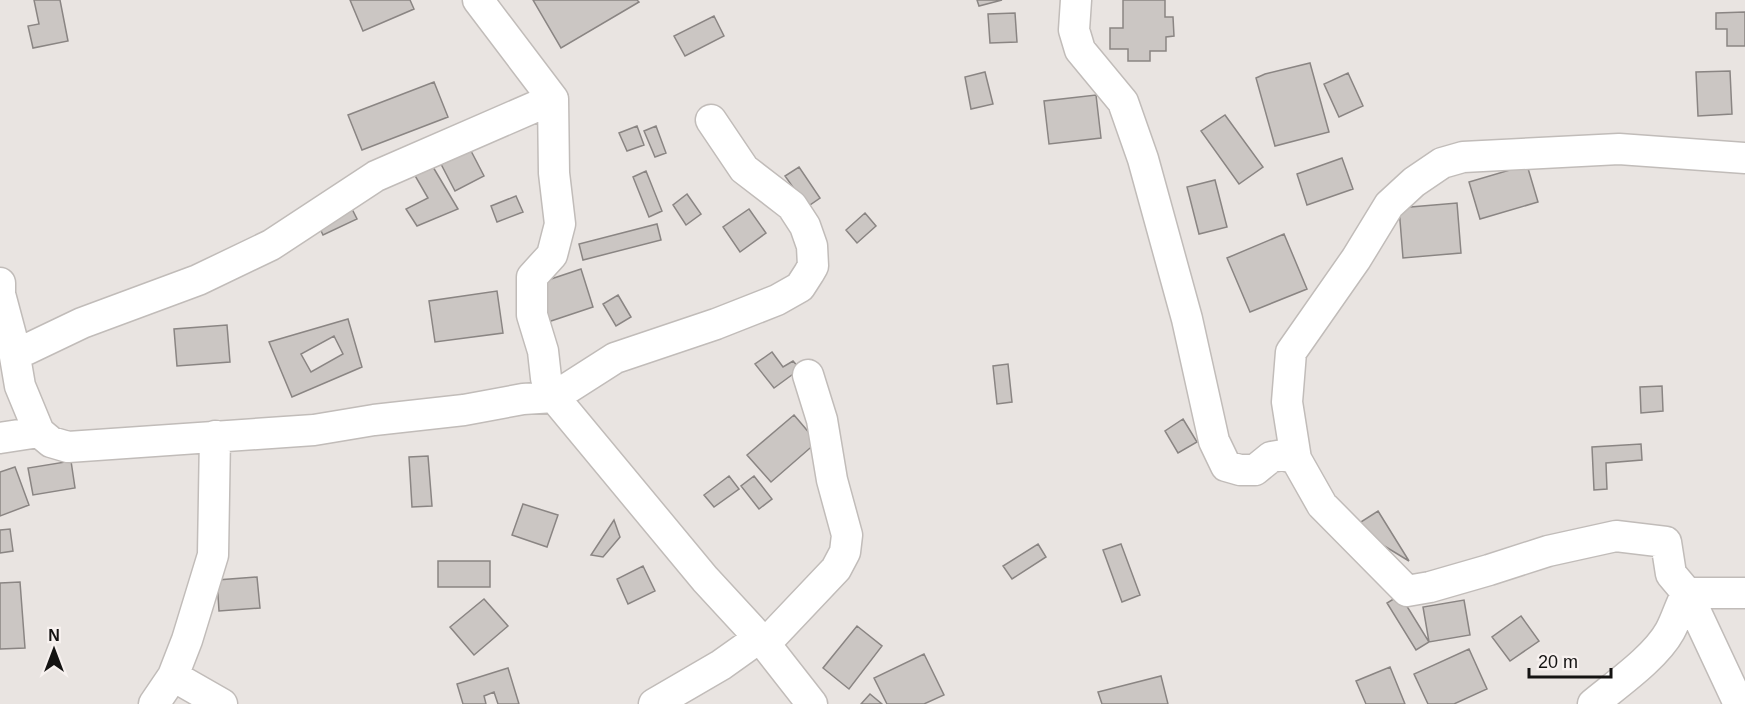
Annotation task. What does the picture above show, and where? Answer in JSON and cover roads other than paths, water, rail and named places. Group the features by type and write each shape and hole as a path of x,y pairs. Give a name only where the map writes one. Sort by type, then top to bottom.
{"street":[{"path":"478,0 553,99 554,173 560,224 552,255 532,277 532,315 543,351 546,378 554,397 705,579 762,641 812,704"},
{"path":"1076,0 1074,30 1080,50 1123,102 1143,159 1187,319 1214,441 1226,466 1240,470 1255,470 1271,457 1283,454 1296,459"},
{"path":"9,344 74,327 134,302 198,280 271,245 376,176 553,99"},
{"path":"0,283 9,344 20,386 39,432 51,442 68,447 314,430 374,420 464,410 523,399 554,397 615,358 716,324 777,300 800,287 813,266 812,246 805,226 792,206 744,170 711,120"},
{"path":"1739,704 1687,592 1671,574 1666,542 1616,536 1548,551 1430,587 1407,591 1322,505 1296,459 1287,402 1291,352 1356,259 1389,205 1414,182 1442,163 1462,157 1619,149 1745,158"},
{"path":"654,704 762,641 836,569 845,552 847,535 832,480 822,420 808,375"},
{"path":"0,438 39,432"},
{"path":"154,704 173,676 190,632 213,555 215,436"},
{"path":"1687,592 1745,593"},
{"path":"1593,704 1634,671 1658,646 1670,631 1687,592"},
{"path":"173,676 222,704"}]}
